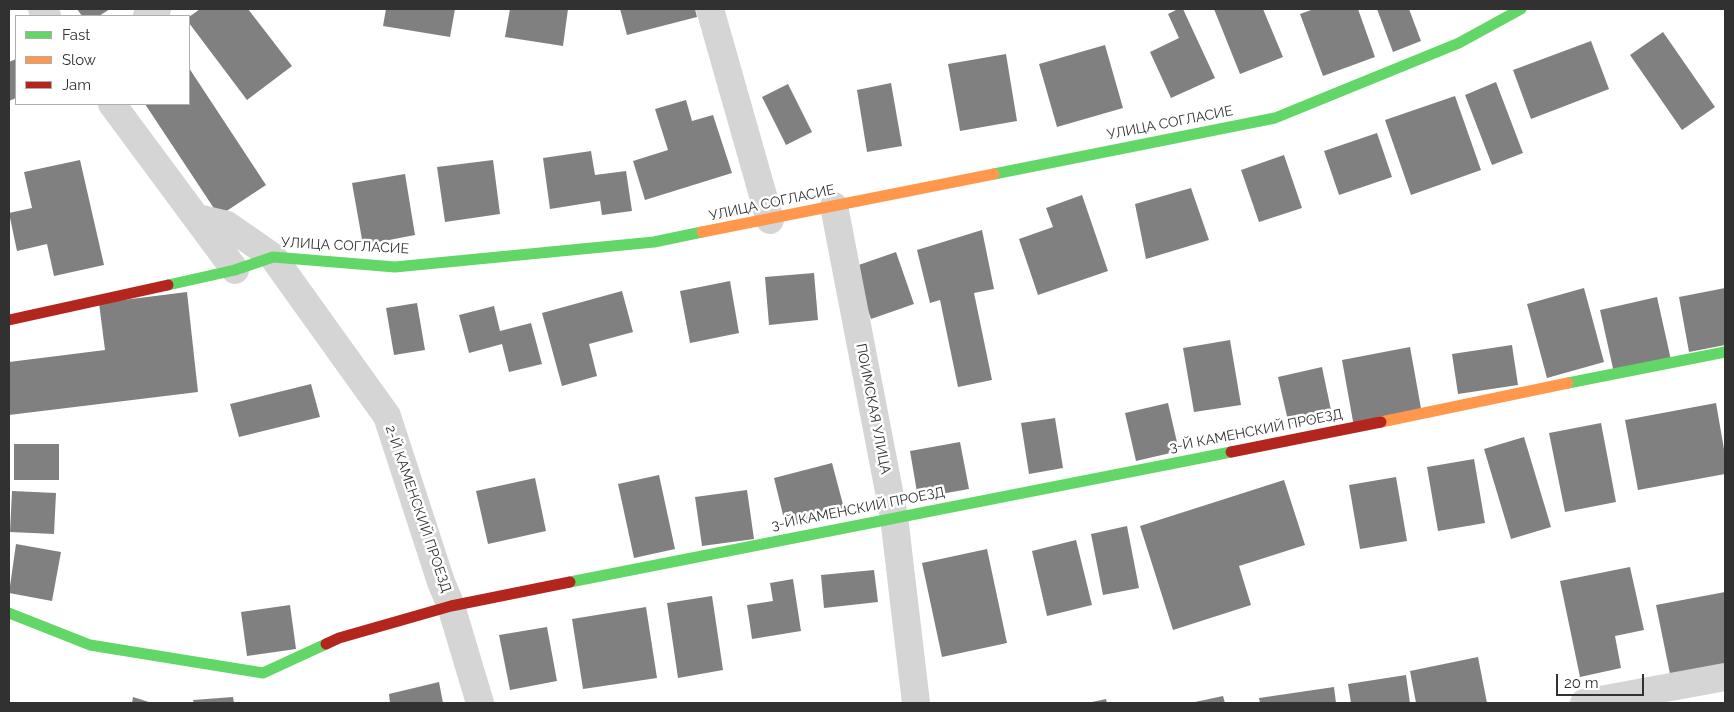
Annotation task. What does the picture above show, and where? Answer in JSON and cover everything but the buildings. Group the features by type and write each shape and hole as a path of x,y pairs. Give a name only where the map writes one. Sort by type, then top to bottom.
{"street":[{"path":"710,9 770,220"},
{"name":"УЛИЦА СОГЛАСИЕ","path":"9,320 234,270 272,257 395,267 654,242 1275,118 1459,42 1520,9"},
{"path":"113,105 234,270"},
{"name":"ПОИМСКАЯ УЛИЦА","path":"834,206 894,517 916,703"},
{"name":"2-Й КАМЕНСКИЙ ПРОЕЗД","path":"197,218 227,224 272,257 387,416 441,582 451,606 480,703"},
{"name":"3-Й КАМЕНСКИЙ ПРОЕЗД","path":"9,613 90,645 263,673 338,638 451,606 1422,414 1614,373 1725,352"},
{"path":"1584,703 1725,677"}],"traffic: fast":[{"path":"994,174 1275,118 1459,43 1521,9"},
{"path":"168,285 235,270 273,257 395,267 654,242 702,232"},
{"path":"1568,383 1725,352"},
{"path":"570,582 1231,452"},
{"path":"9,613 90,645 263,673 326,644"}],"traffic: slow":[{"path":"702,232 994,174"},
{"path":"1381,422 1568,383"}],"traffic: jam":[{"path":"9,320 168,285"},
{"path":"1231,452 1381,422"},
{"path":"326,644 339,638 451,606 570,582"}]}
